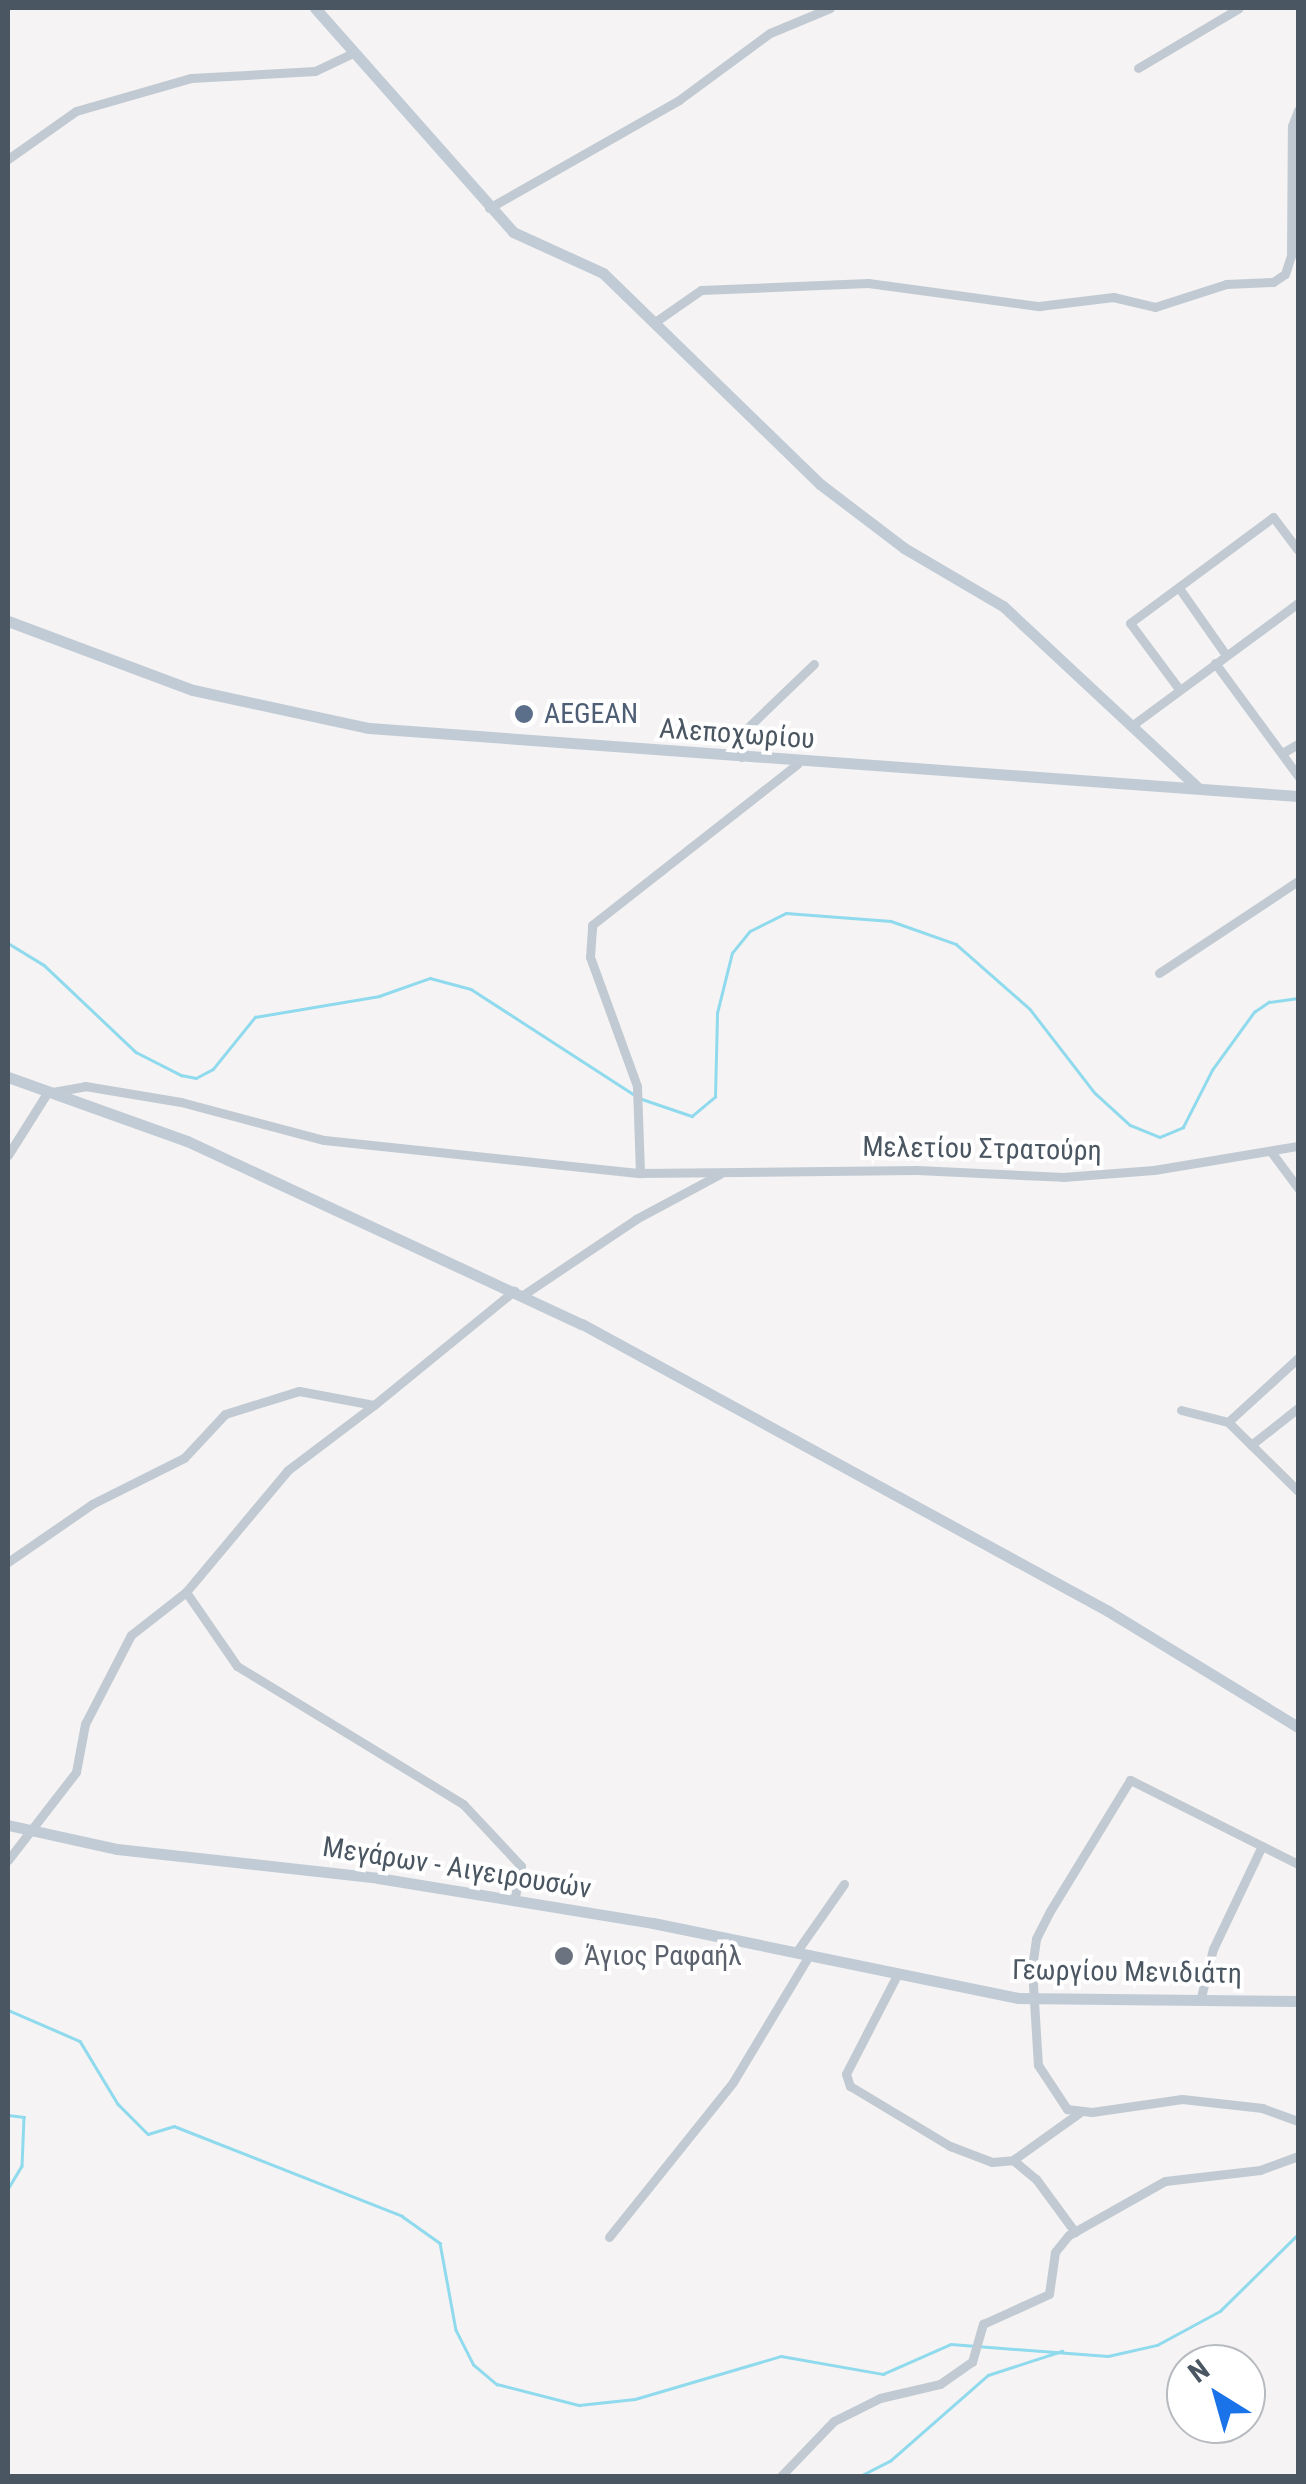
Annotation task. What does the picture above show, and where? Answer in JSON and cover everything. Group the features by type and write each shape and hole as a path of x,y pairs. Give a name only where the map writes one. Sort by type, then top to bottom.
{"street":[{"path":"315,8 489,208 522,238 597,268 836,496 904,548 1003,606 1134,724 1197,787"},
{"path":"489,208 679,100 770,33 830,8"},
{"path":"1138,68 1239,8"},
{"path":"8,159 76,111 190,78 315,71 353,53"},
{"path":"655,322 701,290 868,283 1039,306 1113,298 1166,306 1226,284 1273,282 1285,274 1292,256 1292,126 1298,110"},
{"path":"1178,689 1130,623 1273,517 1298,550"},
{"path":"1287,535 1298,527"},
{"path":"1179,588 1226,655"},
{"path":"1134,724 1298,603"},
{"name":"Αλεποχωρίου","path":"8,622 119,666 288,714 387,730 797,764 1197,787 1296,799"},
{"path":"1215,663 1298,776"},
{"path":"742,760 737,739 814,664"},
{"path":"1284,752 1298,744"},
{"path":"640,1174 637,1086 590,957 592,925 797,764"},
{"path":"1159,972 1298,881"},
{"path":"8,1076 47,1094 187,1142 519,1293 1108,1611 1298,1727"},
{"name":"Μελετίου Στρατούρη","path":"47,1094 85,1086 138,1092 324,1140 640,1174 917,1170 1063,1177 1272,1153 1298,1146"},
{"path":"8,1155 47,1094"},
{"path":"1272,1153 1298,1188"},
{"path":"8,1860 26,1830 76,1772 84,1724 131,1635 186,1592 288,1470 519,1293 636,1219 722,1173"},
{"path":"1228,1422 1298,1358"},
{"path":"8,1562 92,1504 184,1458 225,1414 299,1391 374,1405"},
{"path":"1251,1445 1298,1408"},
{"path":"1181,1410 1228,1422 1298,1491"},
{"path":"186,1592 237,1666 462,1804 520,1866 514,1901"},
{"path":"1079,2113 1061,2104 1040,2073 1036,1939 1126,1782 1138,1782 1298,1864"},
{"name":"Μεγάρων - Αιγειρουσών","path":"8,1825 150,1854 378,1878 804,1953 897,1974"},
{"path":"1201,1997 1213,1949 1262,1846"},
{"path":"609,2237 733,2082 844,1884"},
{"path":"897,1974 846,2074 850,2086 950,2146 992,2162 1013,2160 1079,2113 1182,2099 1262,2108 1298,2120"},
{"name":"Γεωργίου Μενιδιάτη","path":"897,1974 1036,1997 1298,2001"},
{"path":"781,2476 834,2420 880,2398 940,2384 972,2362 983,2324 1050,2294 1056,2252 1075,2232 1165,2181 1260,2170 1298,2156"},
{"path":"1013,2160 1036,2178 1075,2232"}],"waterway":[{"path":"642,1099 692,1116 715,1097 717,1013 732,953 750,931 786,913 891,921 956,944 1030,1009 1095,1093 1130,1125 1160,1137 1183,1127 1212,1070 1254,1012 1269,1002 1298,998"},
{"path":"8,943 44,965 136,1052 181,1075 196,1078 213,1069 255,1017 379,996 430,978 471,989 635,1095"},
{"path":"8,2010 80,2041 118,2104 148,2134 174,2126 402,2216 440,2243 456,2330 474,2365 497,2384 579,2405 635,2399 781,2356 883,2374 951,2344 1108,2356 1157,2345 1220,2311 1298,2234"},
{"path":"8,2115 24,2117 22,2166 8,2189"},
{"path":"860,2476 890,2461 988,2375 1062,2351"}],"place":[{"name":"AEGEAN","path":"524,714"},
{"name":"Άγιος Ραφαήλ","path":"564,1956"}]}
